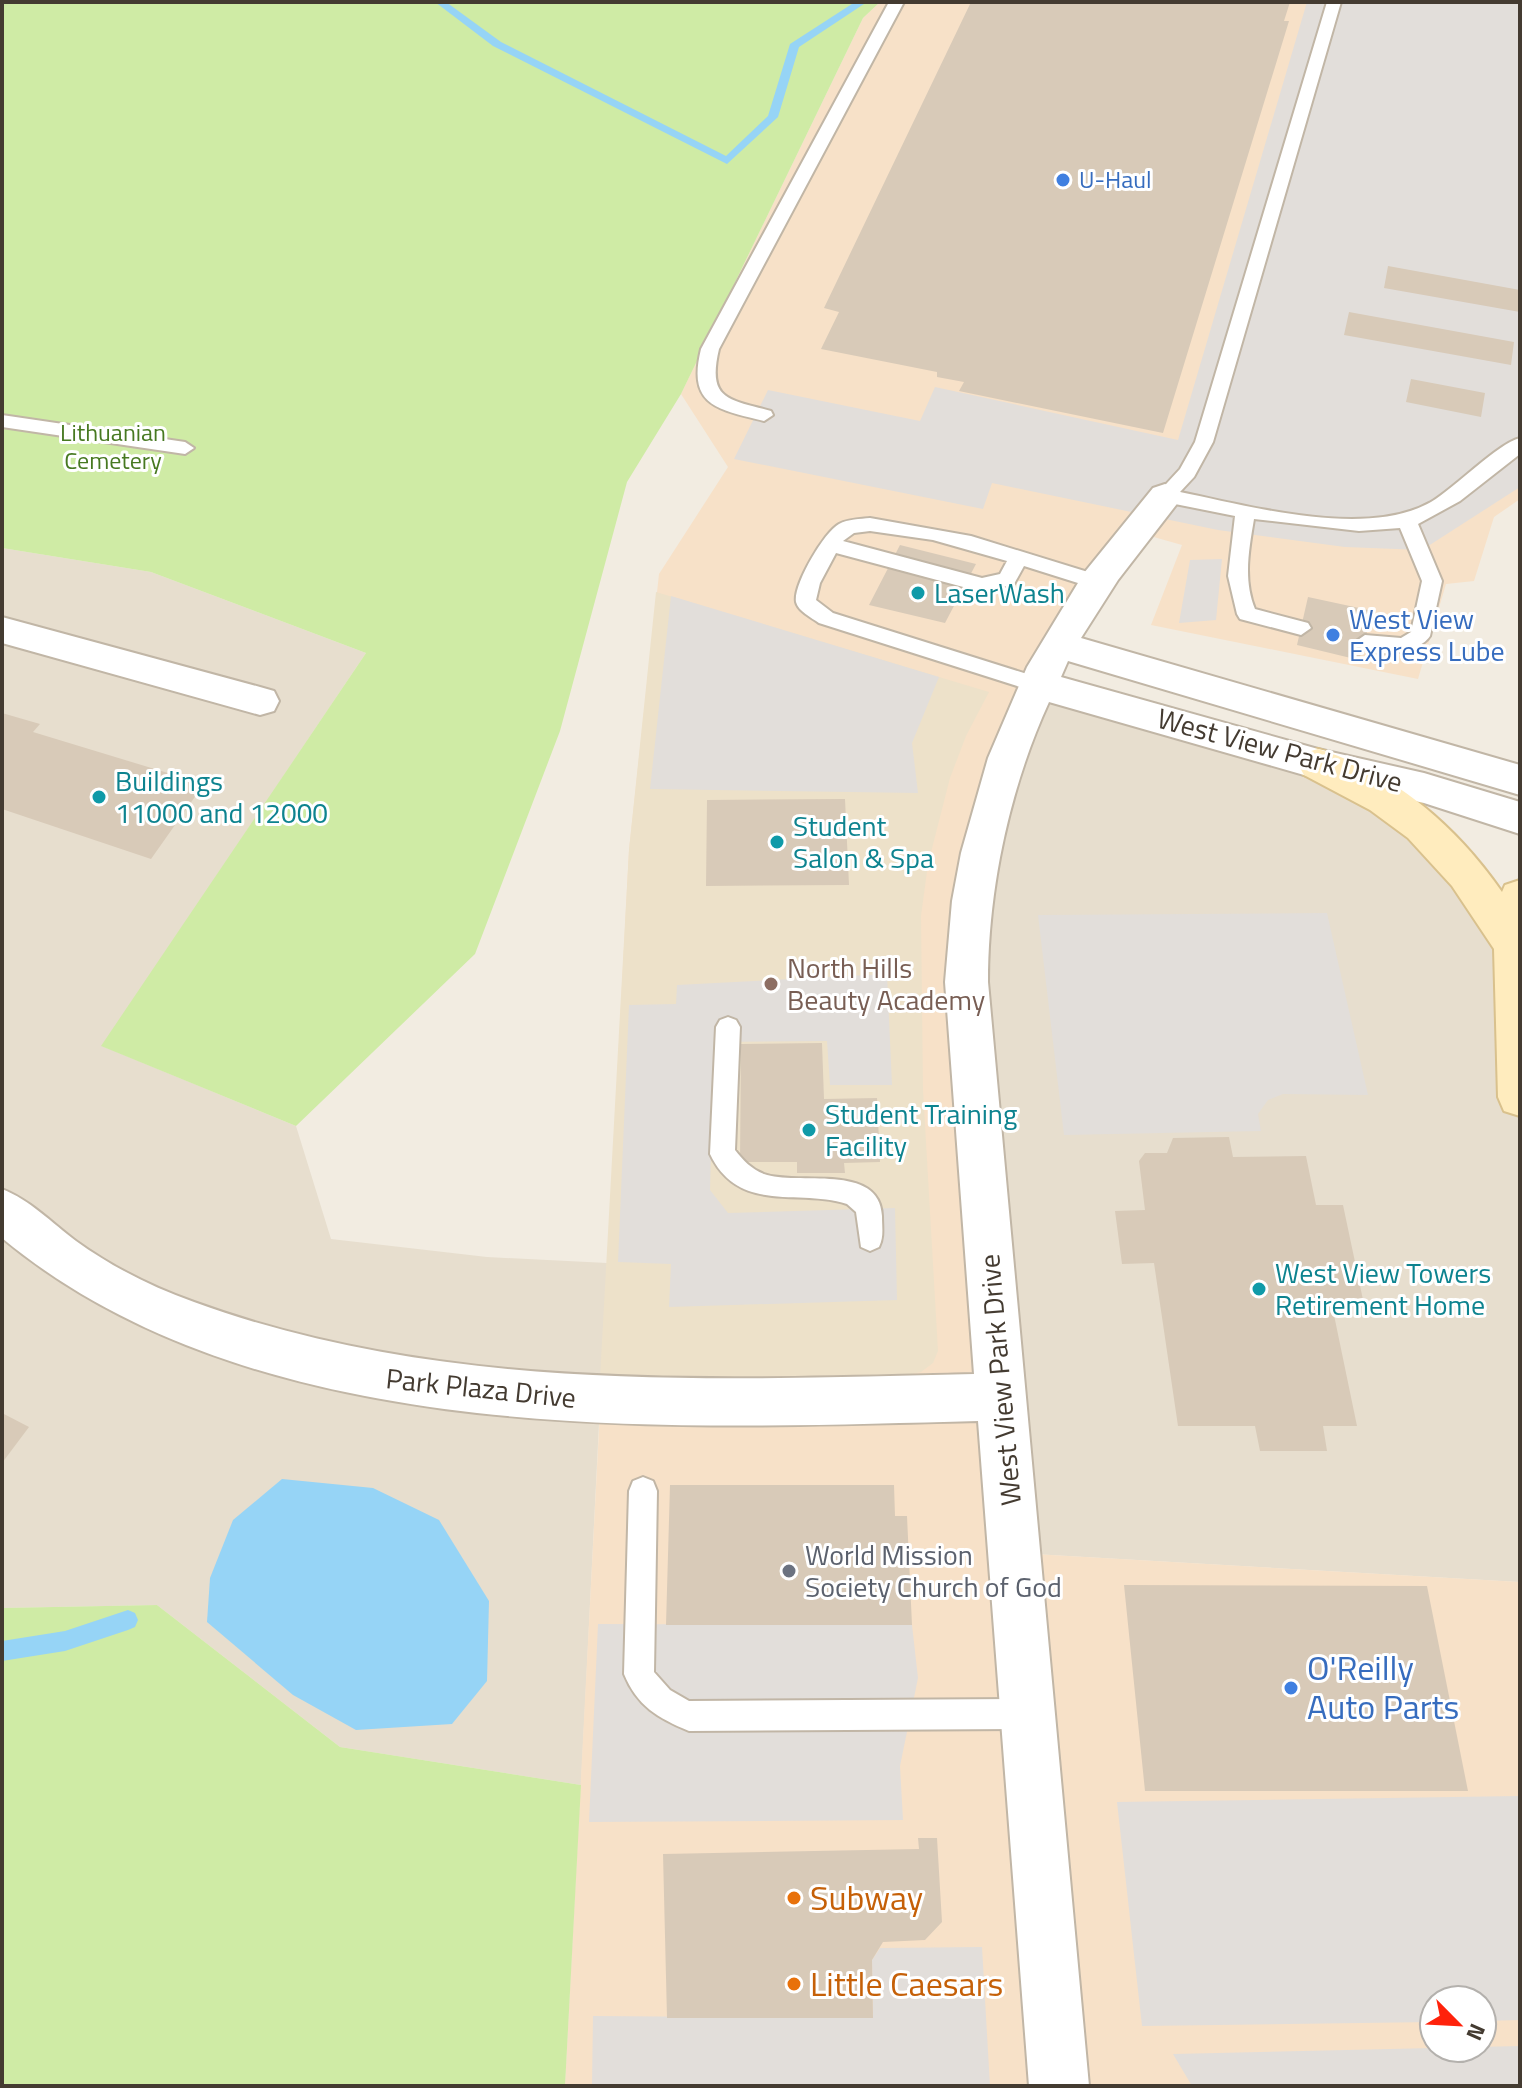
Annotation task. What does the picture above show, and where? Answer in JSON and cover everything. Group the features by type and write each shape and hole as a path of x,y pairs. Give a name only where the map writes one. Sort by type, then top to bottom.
{"street":[{"name":"West View Park Drive","path":"1059,2086 967,951 981,847 1009,750 1059,645 1097,582 1165,496"},
{"path":"2,630 260,701"},
{"name":"West View Park Drive","path":"1059,645 1520,780"},
{"name":"West View Park Drive","path":"1039,685 1318,764 1424,788 1520,818"},
{"path":"1318,764 1406,814 1440,844 1473,881 1515,947"},
{"path":"1520,897 1515,947 1520,1097"},
{"name":"Park Plaza Drive","path":"2,1210 80,1270 181,1321 307,1362 432,1387 518,1397 618,1401 1001,1397"}],"lane":[{"path":"764,415 732,407 711,394 704,374 710,349 889,11 897,2"},
{"path":"1165,496 1187,473 1204,442 1334,2"},
{"path":"2,421 185,448"},
{"path":"1165,496 1322,522 1377,524 1407,521 1455,495 1520,444"},
{"path":"1246,510 1237,561 1240,601 1247,614 1301,628"},
{"path":"1365,642 1404,646 1420,636 1432,581 1407,521"},
{"path":"1039,685 816,613 806,603 805,590 836,535 852,526 873,523 931,534 1097,582"},
{"path":"831,545 982,585 1007,579 1018,559"},
{"path":"728,1027 722,1154 733,1170 765,1188 852,1193 869,1207 870,1239"},
{"path":"643,1491 639,1674 646,1689 666,1708 689,1716 1029,1714"}],"shaded area":[{"path":"880,2 1520,2 1520,499 1494,517 1474,581 1446,584 1418,679 1151,625 1182,545 1136,532 1097,582 981,847 1015,1553 1520,1582 1520,2086 565,2086 629,850 659,574 728,467 681,394 863,18"},
{"path":"1307,2 1520,2 1520,487 1422,550 1345,547 1218,530 992,483 983,509 734,459 768,390 920,421 935,387 1178,440"},
{"path":"2,548 151,572 366,653 102,1046 296,1126 331,1239 487,1257 607,1263 581,1785 340,1747 157,1605 2,1608"},
{"path":"1222,559 1216,620 1179,623 1190,560"},
{"name":"North Hills Beauty Academy","path":"656,592 989,692 966,736 950,778 928,864 921,916 923,1090 938,1351 933,1363 921,1372 907,1375 600,1378 629,850"},
{"path":"671,596 939,677 912,743 918,793 650,789"},
{"path":"1039,685 1318,764 1406,814 1515,947 1520,1097 1520,1582 1014,1553 967,967"},
{"path":"1327,913 1368,1095 1283,1094 1268,1100 1258,1114 1261,1131 1064,1135 1038,915"},
{"path":"887,974 892,1085 830,1085 827,1041 714,1042 710,1190 728,1213 895,1208 897,1300 669,1307 671,1264 618,1262 629,1005 676,1004 677,985"},
{"path":"598,1624 912,1625 918,1678 900,1766 903,1820 589,1822"},
{"path":"1520,1796 1520,2020 1498,2021 1498,1984 1418,1984 1418,2022 1142,2026 1117,1802"},
{"path":"982,1947 990,2086 592,2086 593,2016 873,2018 872,1960 880,1948"},
{"path":"1520,2046 1520,2086 1192,2086 1173,2054 1418,2048 1418,2064 1498,2064 1498,2047"}],"green space":[{"name":"Lithuanian Cemetery","path":"2,2 880,2 863,18 681,394 627,482 560,731 475,954 296,1126 101,1046 366,653 151,572 2,548"},
{"path":"157,1605 340,1747 581,1785 565,2086 2,2086 2,1608"}],"water":[{"path":"282,1479 373,1488 439,1520 489,1601 487,1681 452,1724 356,1730 293,1695 207,1622 210,1578 233,1520"}],"building":[{"name":"U-Haul","path":"971,2 1290,2 1284,21 1289,21 1163,433 959,391 964,382 937,377 937,372 821,349 839,312 824,308"},
{"path":"1388,266 1520,290 1520,312 1384,288"},
{"path":"1349,312 1514,342 1511,365 1344,335"},
{"path":"1411,379 1485,393 1481,417 1406,402"},
{"name":"LaserWash","path":"900,545 976,564 945,623 869,605"},
{"name":"West View Express Lube","path":"1308,597 1373,611 1359,660 1297,645"},
{"name":"Buildings 11000 and 12000","path":"2,713 40,724 33,732 204,784 151,859 2,809"},
{"name":"Student Salon & Spa","path":"845,799 849,885 706,886 707,800"},
{"name":"Student Training Facility","path":"822,1043 824,1099 877,1098 880,1162 844,1163 845,1173 797,1173 797,1162 740,1162 741,1044"},
{"name":"West View Towers Retirement Home","path":"1229,1137 1233,1157 1306,1156 1316,1205 1343,1205 1366,1314 1334,1315 1357,1426 1323,1426 1327,1451 1260,1451 1255,1426 1178,1426 1154,1263 1122,1264 1115,1211 1145,1210 1139,1161 1145,1153 1167,1153 1173,1138"},
{"path":"2,1413 29,1427 2,1463"},
{"name":"World Mission Society Church of God","path":"670,1485 894,1485 895,1516 907,1516 912,1625 666,1625"},
{"name":"O'Reilly Auto Parts","path":"1124,1585 1427,1586 1468,1791 1145,1791"},
{"path":"918,1838 937,1838 942,1922 925,1940 883,1942 872,1960 873,2018 667,2018 663,1854 919,1849"}],"waterway":[{"path":"440,2 497,44 727,161 773,117 794,46 862,2"},
{"path":"2,1651 65,1641 128,1620"}],"place":[{"name":"U-Haul","path":"1063,180"},
{"name":"LaserWash","path":"918,593"},
{"name":"West View Express Lube","path":"1333,635"},
{"name":"Buildings 11000 and 12000","path":"99,797"},
{"name":"Student Salon & Spa","path":"777,842"},
{"name":"North Hills Beauty Academy","path":"771,984"},
{"name":"Student Training Facility","path":"809,1130"},
{"name":"West View Towers Retirement Home","path":"1259,1289"},
{"name":"World Mission Society Church of God","path":"789,1571"},
{"name":"O'Reilly Auto Parts","path":"1291,1688"},
{"name":"Subway","path":"794,1898"},
{"name":"Little Caesars","path":"794,1984"}]}
